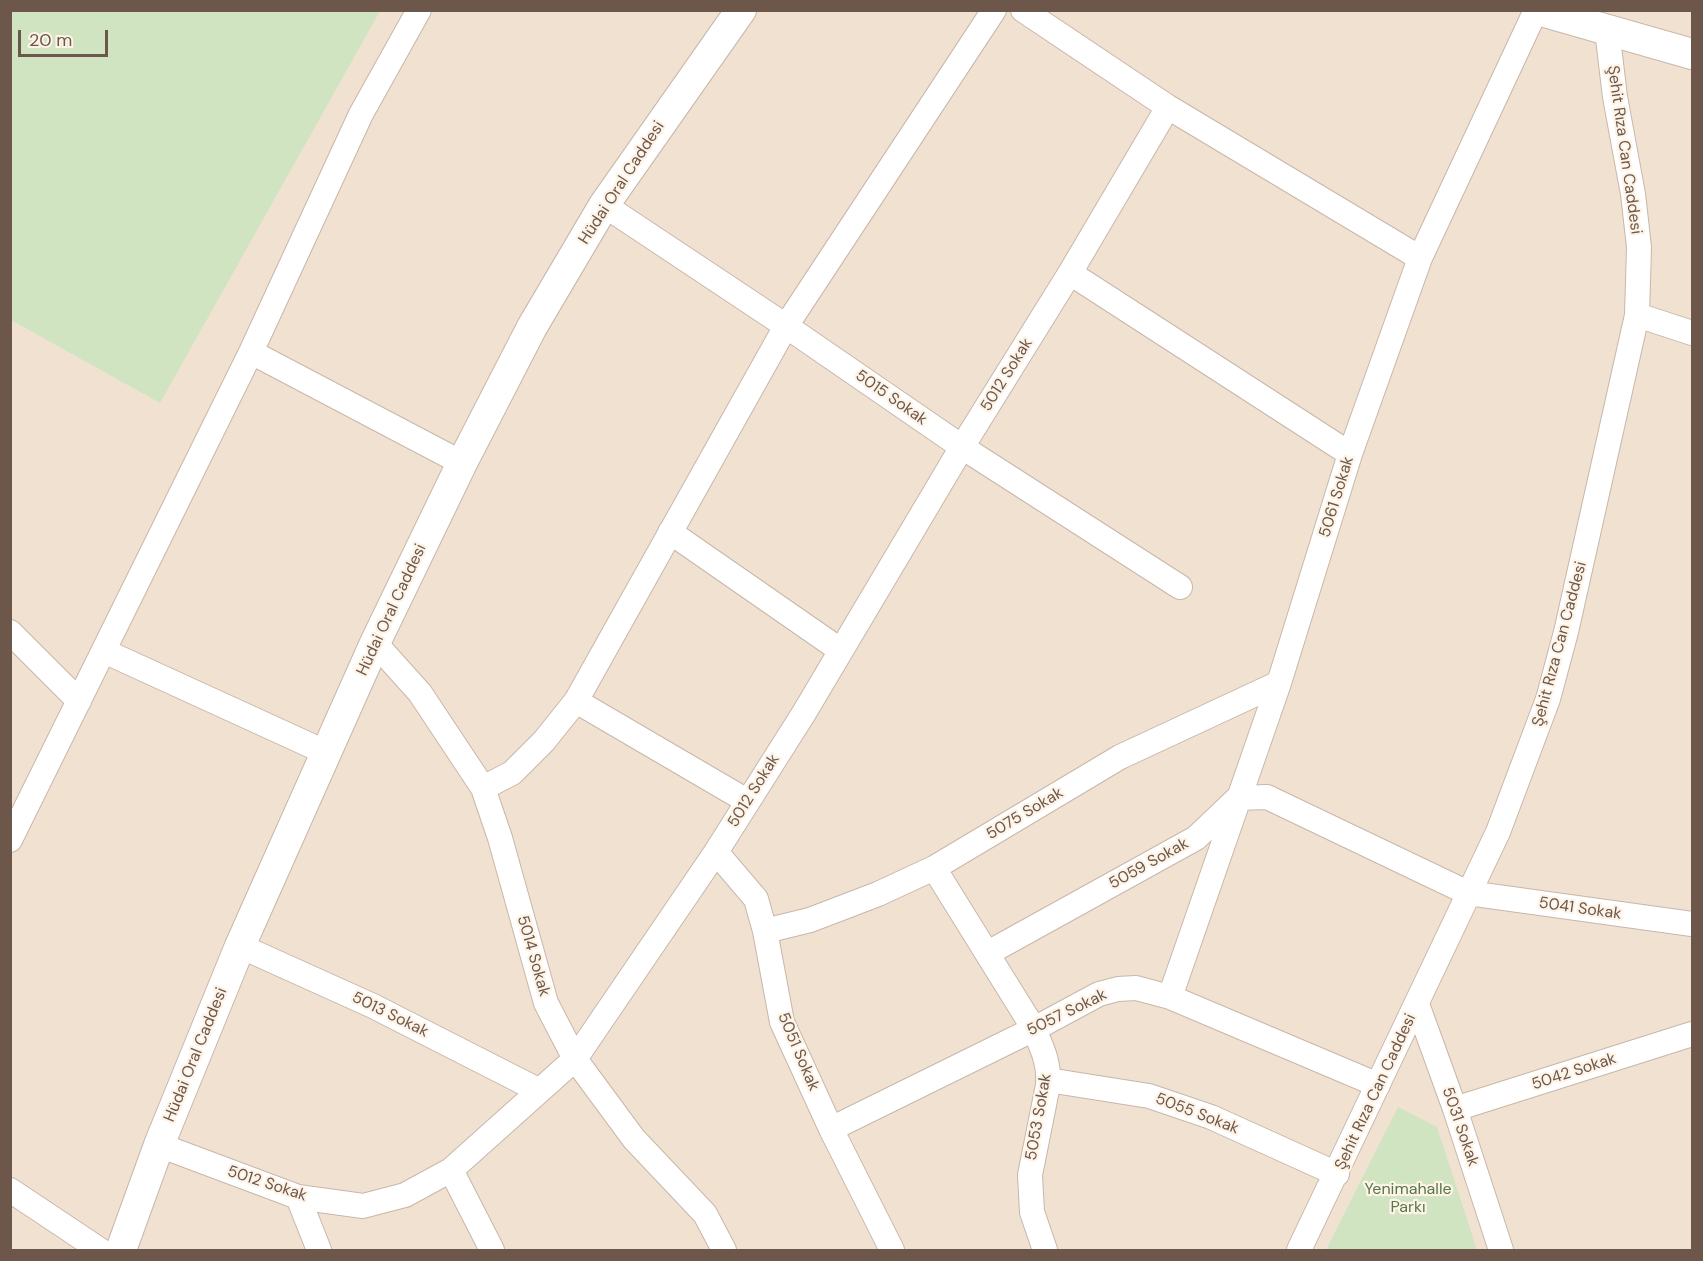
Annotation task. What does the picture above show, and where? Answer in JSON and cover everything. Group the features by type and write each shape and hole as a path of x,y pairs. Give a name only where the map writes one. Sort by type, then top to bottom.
{"street":[{"path":"10,840 251,352 361,114 419,10"},
{"name":"Hüdai Oral Caddesi","path":"121,1251 159,1145 240,946 375,643 462,463 532,327 604,205 741,10"},
{"path":"483,788 512,773 544,741 576,701 786,326 994,10"},
{"path":"1023,10 1168,107 1420,258"},
{"path":"1537,10 1692,54"},
{"name":"5061 Sokak","path":"1170,997 1279,683 1350,454 1420,258 1537,10"},
{"name":"Şehit Rıza Can Caddesi","path":"1299,1251 1498,832 1548,699 1566,633 1638,315 1638,247 1633,195 1615,97 1607,30"},
{"name":"5012 Sokak","path":"159,1145 298,1197 363,1206 405,1195 451,1170 575,1059 716,852 804,713 1168,107"},
{"name":"5015 Sokak","path":"604,205 962,447 1180,587"},
{"path":"1070,273 1350,454"},
{"path":"1638,315 1692,333"},
{"path":"251,352 462,463"},
{"path":"670,532 840,650"},
{"path":"10,632 79,701"},
{"name":"5014 Sokak","path":"375,643 420,693 483,788 500,838 546,1003 575,1059 634,1138 705,1214 724,1251"},
{"path":"104,651 327,753"},
{"name":"5075 Sokak","path":"765,931 810,920 878,894 934,868 1120,757 1279,683"},
{"path":"576,701 747,801"},
{"path":"1238,798 1267,797 1468,893"},
{"name":"5059 Sokak","path":"988,953 1196,838 1238,798"},
{"name":"5051 Sokak","path":"716,852 756,899 765,931 782,1022 831,1129 892,1251"},
{"name":"5053 Sokak","path":"934,868 1034,1029 1046,1057 1048,1080 1030,1175 1032,1212 1045,1251"},
{"name":"5041 Sokak","path":"1468,893 1692,924"},
{"name":"5013 Sokak","path":"240,946 373,1006 538,1090"},
{"name":"5057 Sokak","path":"831,1129 1100,994 1118,989 1136,988 1170,997 1378,1085"},
{"name":"5031 Sokak","path":"1417,1004 1455,1109 1501,1251"},
{"name":"5042 Sokak","path":"1455,1109 1692,1034"},
{"name":"5055 Sokak","path":"1048,1080 1149,1096 1211,1117 1337,1174"},
{"path":"451,1170 492,1251"},
{"path":"10,1190 100,1251"},
{"path":"298,1197 320,1251"}],"shaded area":[{"path":"11,11 1692,11 1692,1250 11,1250"}],"green space":[{"path":"11,10 380,11 160,403 11,320"},
{"name":"Yenimahalle Parkı","path":"1398,1107 1437,1127 1477,1250 1326,1250"}]}
